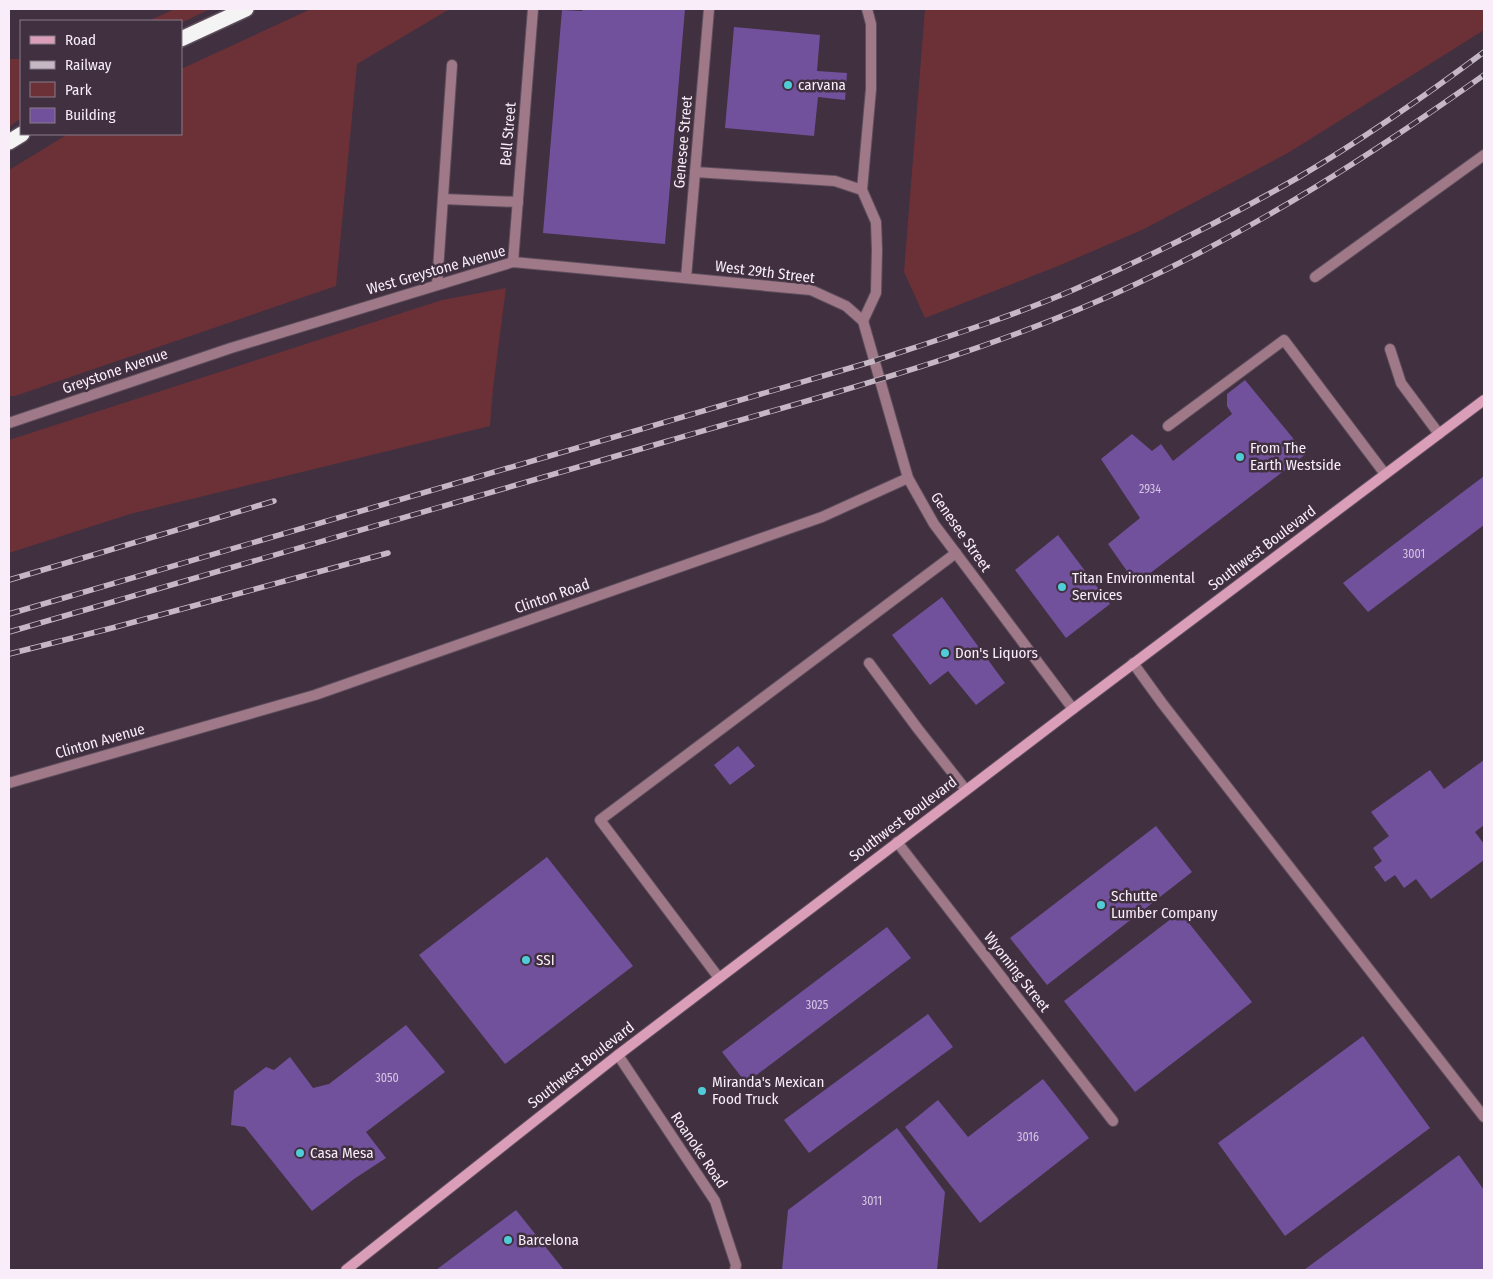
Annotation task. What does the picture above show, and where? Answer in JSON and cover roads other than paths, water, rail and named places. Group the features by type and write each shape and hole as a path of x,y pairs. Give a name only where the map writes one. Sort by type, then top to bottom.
{"highway":[{"path":"182,39 246,9"},
{"path":"9,142 20,135"}],"main road":[{"name":"Southwest Boulevard","path":"346,1270 618,1055 1133,663 1484,400"}],"street":[{"name":"Bell Street","path":"513,262 533,9"},
{"name":"Genesee Street","path":"686,278 709,9"},
{"path":"863,321 876,293 877,250 876,222 862,190 871,89 871,24 867,9"},
{"path":"437,284 452,65"},
{"path":"1315,277 1484,155"},
{"path":"695,172 835,181 862,190"},
{"path":"443,199 518,202"},
{"name":"West Greystone Avenue","path":"231,348 513,262 686,278"},
{"name":"West 29th Street","path":"686,278 811,290 846,306 863,321"},
{"name":"Genesee Street","path":"863,321 893,432 908,478 934,524 1073,709"},
{"path":"1168,426 1284,340 1385,474"},
{"name":"Greystone Avenue","path":"9,423 231,348"},
{"path":"1390,350 1401,383 1439,434"},
{"name":"Clinton Road","path":"200,728 315,695 822,517 908,478"},
{"path":"719,978 600,820 956,553"},
{"path":"869,663 966,790"},
{"path":"1133,663 1162,703 1484,1117"},
{"name":"Clinton Avenue","path":"9,783 200,728"},
{"name":"Wyoming Street","path":"897,842 1113,1121"},
{"name":"Roanoke Road","path":"618,1055 715,1201 736,1270"}],"railway":[{"path":"9,614 874,361 1024,310 1131,264 1272,193 1370,132 1484,52"},
{"path":"9,632 846,390 1022,332 1136,284 1227,238 1315,187 1401,133 1484,75"},
{"path":"9,580 274,501"},
{"path":"9,654 388,553"}],"place":[{"name":"carvana","path":"788,85"},
{"name":"From The Earth Westside","path":"1240,457"},
{"name":"Titan Environmental Services","path":"1062,587"},
{"name":"Don's Liquors","path":"945,653"},
{"name":"Schutte Lumber Company","path":"1101,905"},
{"name":"SSI","path":"526,960"},
{"name":"Miranda's Mexican Food Truck","path":"702,1091"},
{"name":"Casa Mesa","path":"300,1153"},
{"name":"Barcelona","path":"508,1240"}]}
